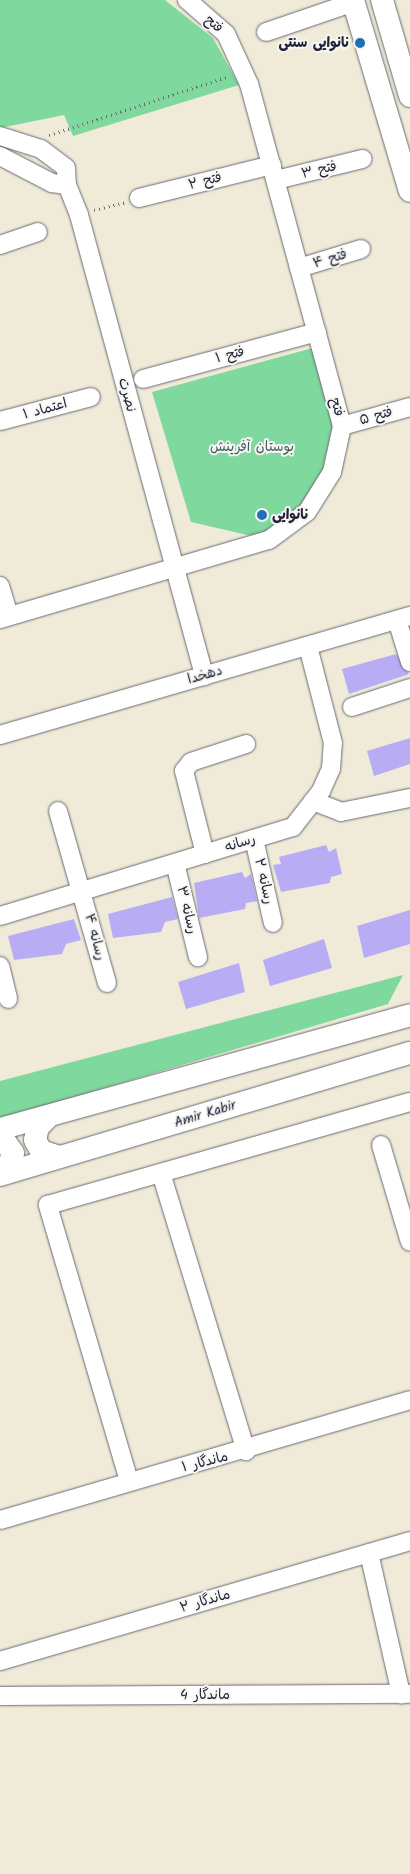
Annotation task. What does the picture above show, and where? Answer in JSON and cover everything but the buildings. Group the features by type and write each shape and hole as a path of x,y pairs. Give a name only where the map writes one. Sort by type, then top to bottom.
{"main road":[{"path":"382,0 410,96"},
{"path":"354,1 410,191"},
{"path":"0,1129 47,1118 410,1015"},
{"name":"Amir Kabir","path":"0,1174 410,1053"},
{"path":"47,1118 38,1127 35,1140 41,1151 59,1158"},
{"path":"0,1134 13,1153 9,1166 0,1174"}],"street":[{"name":"فتح","path":"4,618 269,540 307,512 332,472 342,426 274,172 243,71 226,34 187,0"},
{"path":"266,32 354,1"},
{"path":"0,136 26,143"},
{"name":"نصرت","path":"26,143 66,168 67,185 79,215 173,568 204,676"},
{"path":"0,156 52,183 67,185"},
{"name":"فتح ۳","path":"274,172 362,160"},
{"name":"فتح ۲","path":"139,198 274,172"},
{"path":"0,245 38,232"},
{"name":"فتح ۴","path":"300,268 361,249"},
{"name":"فتح ۱","path":"143,379 317,332"},
{"name":"اعتماد ۱","path":"0,422 91,396"},
{"name":"۵ فتح","path":"342,426 410,407"},
{"path":"0,586 4,618"},
{"path":"404,618 410,662"},
{"name":"دهخدا","path":"0,734 404,618"},
{"name":"رسانه","path":"0,916 293,827 313,801 331,769 333,743 308,646"},
{"path":"352,707 410,688"},
{"path":"205,854 184,772 191,762 246,744"},
{"path":"313,801 342,812 410,798"},
{"name":"رسانه ۴","path":"58,811 107,983"},
{"name":"رسانه ۲","path":"254,838 274,923"},
{"name":"رسانه ۳","path":"175,862 198,957"},
{"path":"0,966 8,999"},
{"path":"129,1482 48,1205 410,1102"},
{"path":"381,1145 410,1242"},
{"path":"161,1173 246,1451"},
{"name":"ماندگار ۱","path":"0,1520 129,1482 246,1451 410,1400"},
{"name":"ماندگار ۲","path":"0,1661 410,1541"},
{"path":"369,1553 406,1694"},
{"name":"ماندگار 4","path":"0,1696 406,1694"}],"path":[{"path":"26,143 243,71"},
{"path":"79,215 139,198"}],"green space":[{"path":"0,0 165,0 213,38 239,85 73,136 64,115 0,128"},
{"name":"بوستان آفرینش","path":"320,346 342,426 332,472 269,540 191,522 152,392"},
{"path":"403,975 388,1004 0,1119 0,1081"}],"place":[{"name":"نانوایی سنتی","path":"360,43"},
{"name":"نانوایی","path":"262,515"}]}
